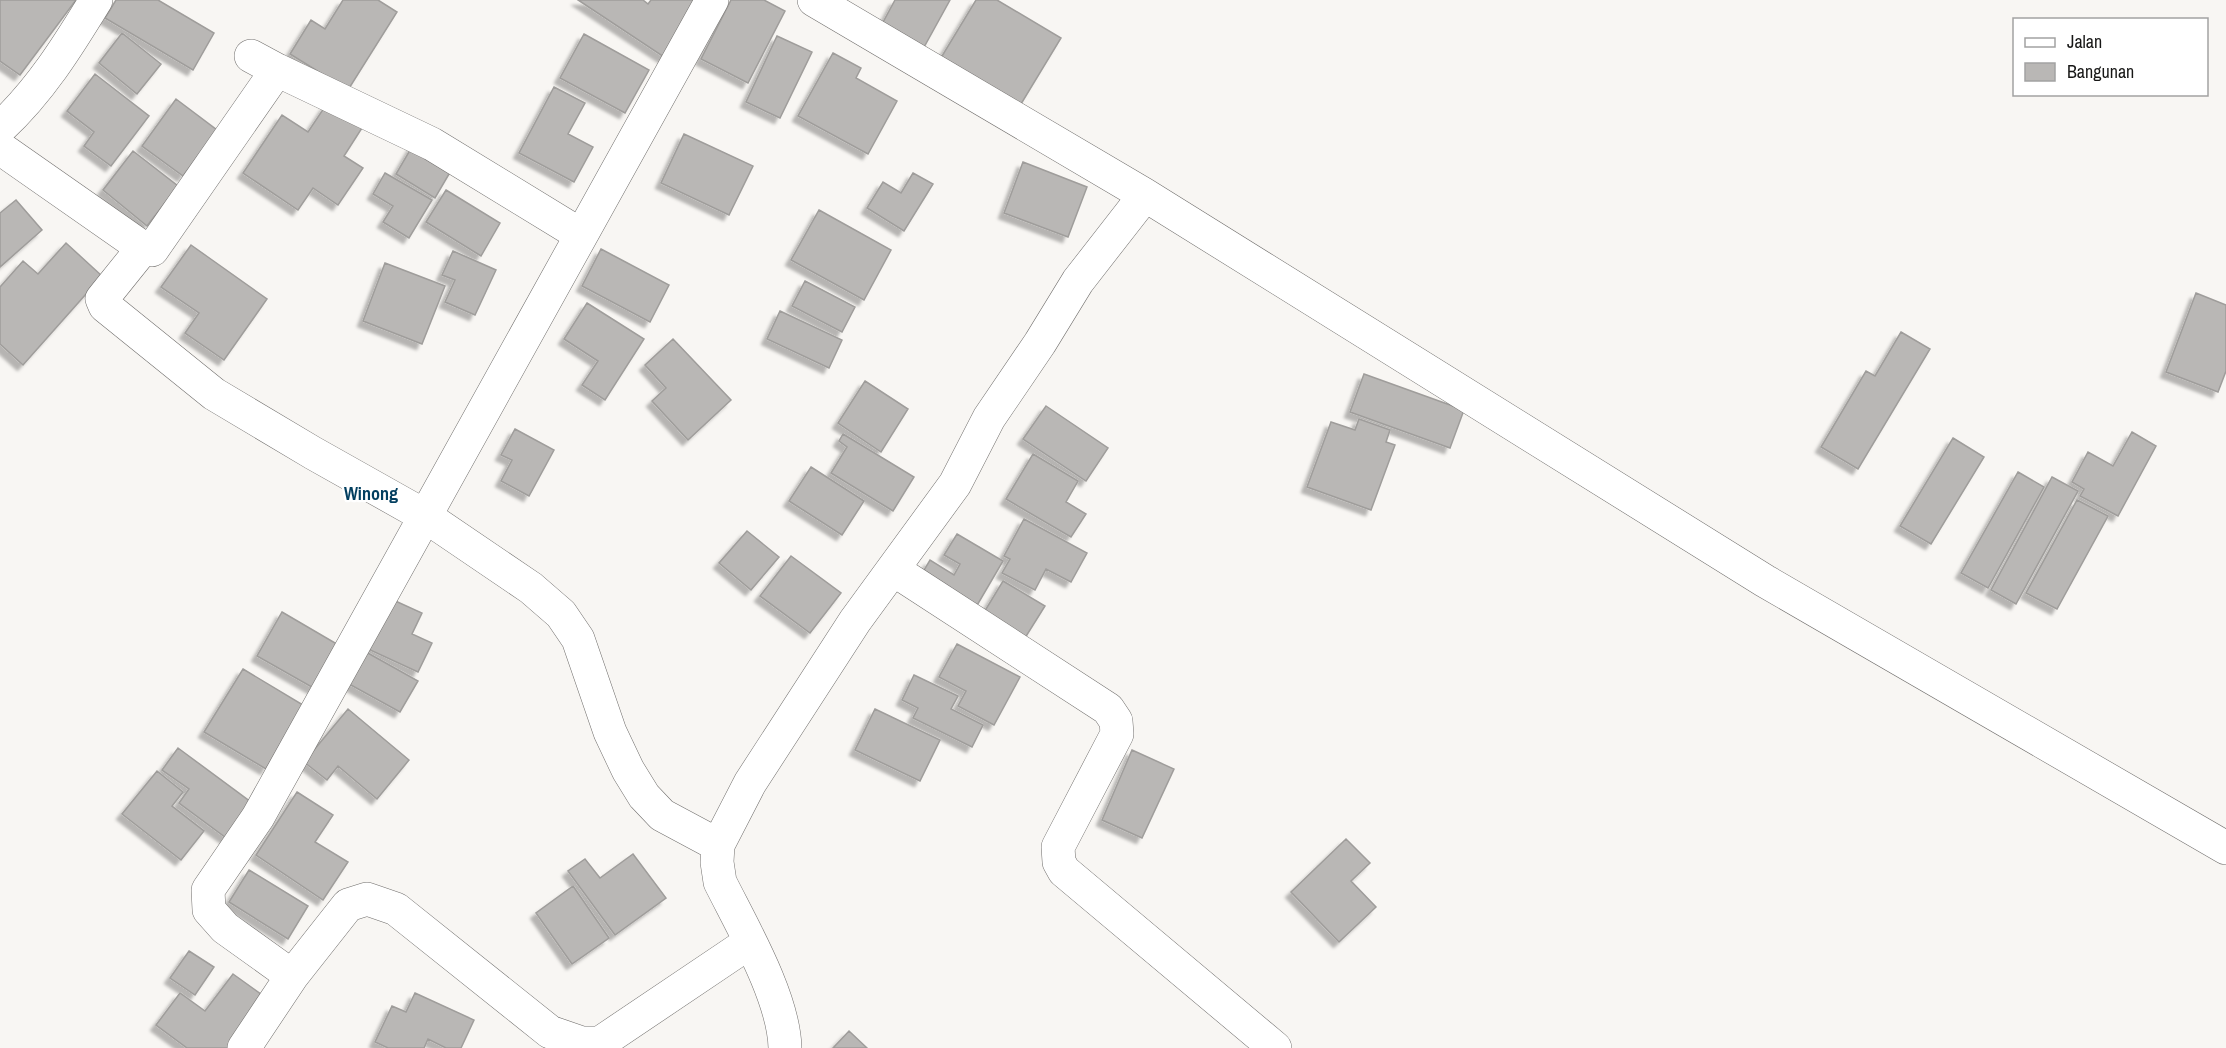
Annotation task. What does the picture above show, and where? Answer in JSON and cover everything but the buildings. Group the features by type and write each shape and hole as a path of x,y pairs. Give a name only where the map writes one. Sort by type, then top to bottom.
{"street":[{"path":"0,128 23,106 58,61 96,0"},
{"path":"292,976 225,928 209,910 208,890 258,817 712,0"},
{"path":"814,0 1145,195 1765,581 2226,848"},
{"path":"0,148 143,248 152,250 264,63 432,144 581,235"},
{"path":"785,1048 785,1034 778,1005 720,882 717,862 718,845 750,783 855,621 955,484 989,418 1040,343 1078,281 1145,195"},
{"path":"143,248 102,299 105,306 214,394 425,516 531,588 561,614 578,639 610,732 628,770 644,796 662,816 718,845"},
{"path":"894,570 1108,709 1116,721 1117,734 1058,847 1059,862 1064,871 1275,1048"},
{"path":"244,1048 292,976 348,905 367,899 396,909 550,1032 582,1043 602,1046 750,942"}],"district":[{"name":"Winong","path":"371,493"}]}
